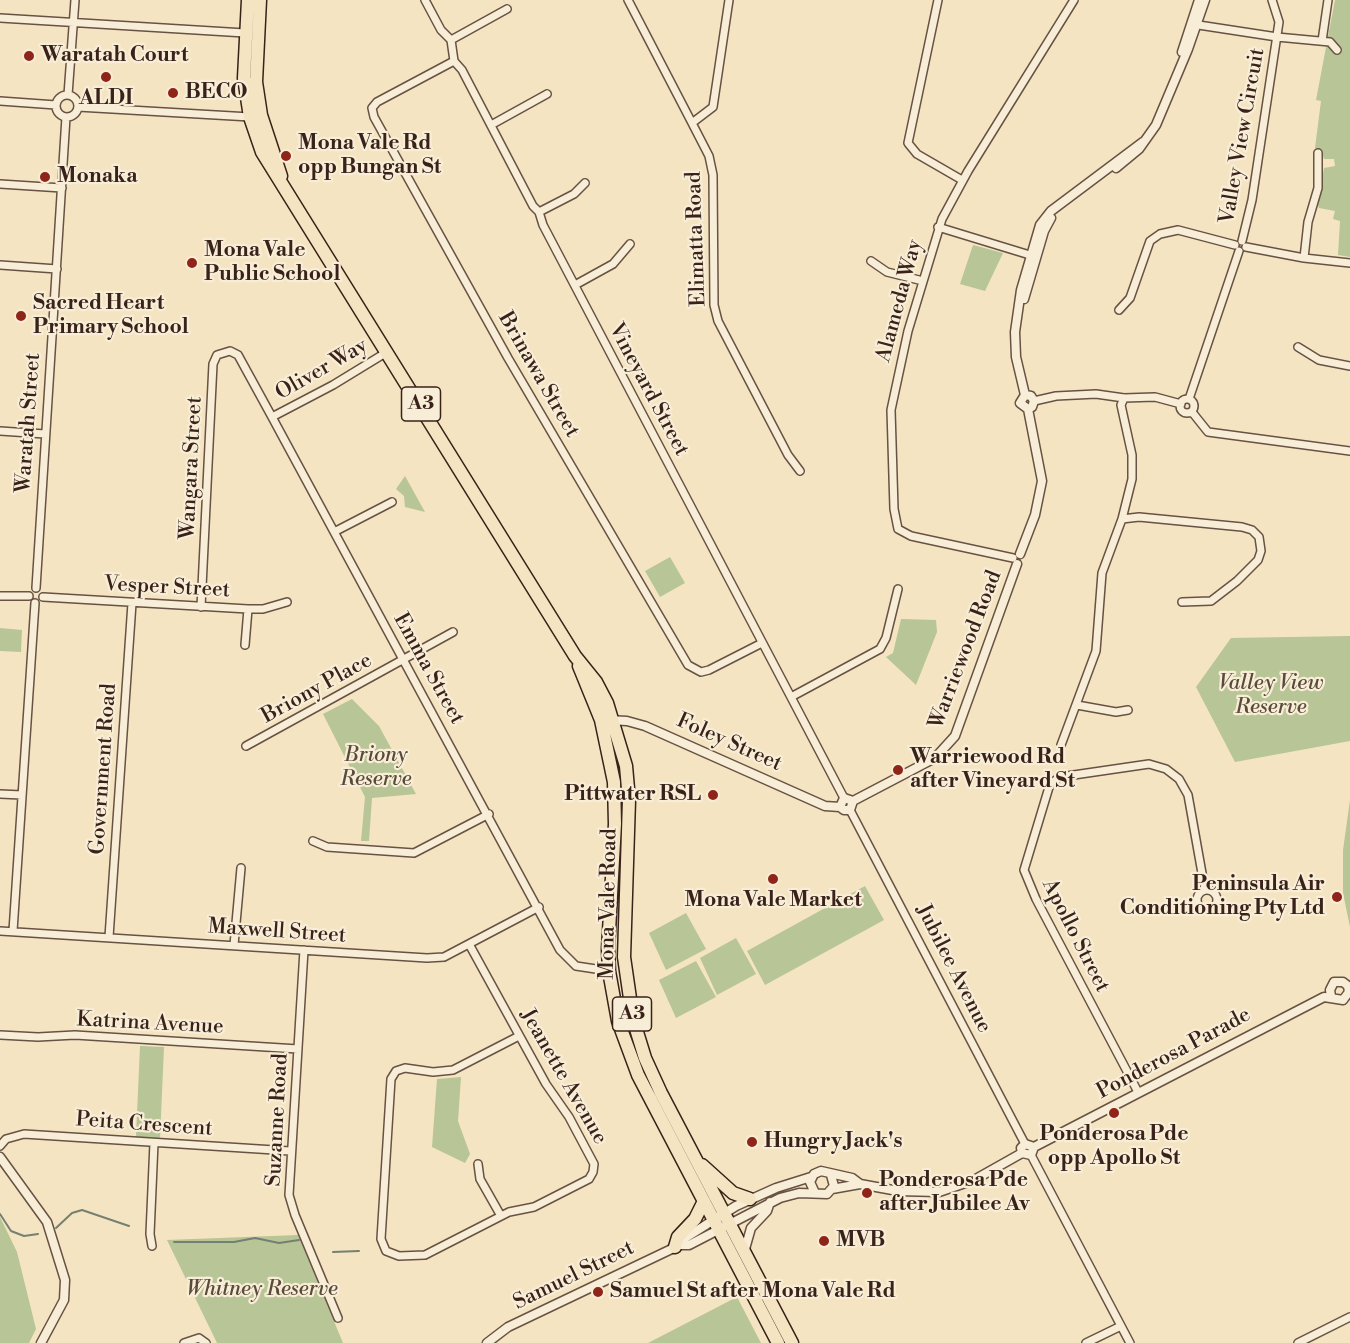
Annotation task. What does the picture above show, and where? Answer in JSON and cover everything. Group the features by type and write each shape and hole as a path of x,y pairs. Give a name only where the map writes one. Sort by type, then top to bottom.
{"highway":[{"name":"Mona Vale Road","path":"248,0 244,78 256,116 284,186 575,656 596,682 614,720 626,766 629,800 624,947 633,1019 654,1078 698,1163 722,1222 778,1343"},
{"name":"Mona Vale Road","path":"256,116 255,68 260,0"},
{"name":"Mona Vale Road","path":"575,656 601,720 612,773 615,824 609,971 615,1010 628,1054 704,1201 745,1249 792,1343"},
{"path":"624,947 615,967 609,971 616,977 624,1004 633,1019"},
{"path":"698,1163 708,1168 733,1193 750,1199"},
{"path":"678,1246 678,1238 694,1219 704,1201"}],"street":[{"path":"68,95 75,0"},
{"name":"Vineyard Street","path":"425,0 441,30 451,40 454,61 462,69 533,206 539,212 791,697 842,802"},
{"name":"Elimatta Road","path":"628,0 709,156 713,175 716,316 782,445 800,471"},
{"path":"692,123 713,107 729,0"},
{"path":"938,0 908,143 917,154 962,180"},
{"name":"Alameda Way","path":"1017,559 911,536 902,532 896,525 891,410 895,383 938,227 962,180 1074,0"},
{"path":"1194,24 1199,0"},
{"path":"1034,401 1032,407 1028,409 1020,403 1025,395 1016,350 1018,314 1041,222 1051,211 1065,204 1143,142 1160,117 1205,0"},
{"name":"Valley View Circuit","path":"1189,399 1240,246 1252,200 1279,22 1272,0"},
{"path":"1322,41 1328,0"},
{"path":"451,40 507,9"},
{"path":"0,18 245,33"},
{"path":"1194,24 1277,37 1330,42 1337,50"},
{"name":"Brinawa Street","path":"454,61 377,102 372,108 374,117 508,358 688,665 701,672 709,670 762,642"},
{"path":"490,125 547,94"},
{"path":"68,95 77,100 78,107 73,116 66,117 58,112 56,105 59,99 68,95"},
{"path":"0,102 56,105"},
{"path":"78,107 256,116"},
{"name":"Waratah Street","path":"36,588 66,117"},
{"path":"1304,258 1308,222 1318,188 1318,153"},
{"path":"539,212 574,194 585,183"},
{"path":"0,184 62,188"},
{"path":"938,227 1033,256"},
{"path":"1119,310 1130,298 1150,241 1160,234 1178,230 1240,246 1304,258 1350,263"},
{"path":"575,285 613,264 630,244"},
{"path":"871,261 887,272 922,281"},
{"path":"0,265 57,269"},
{"path":"1298,347 1318,360 1350,366"},
{"name":"Wangara Street","path":"201,607 213,364 217,356 226,351 238,355"},
{"name":"Oliver Way","path":"272,417 333,385 388,351"},
{"name":"Emma Street","path":"238,355 568,961 585,969 609,971"},
{"path":"1034,401 1066,395 1096,394 1124,398 1155,396 1181,404 1189,399 1195,405 1192,412"},
{"path":"1025,395 1031,396 1034,401"},
{"path":"1061,745 1096,651 1102,573 1122,519 1132,479 1132,455 1121,405 1124,398"},
{"path":"1181,404 1184,413 1192,412"},
{"name":"Warriewood Road","path":"851,805 935,758 955,736 1017,559 1035,515 1042,482 1028,409"},
{"path":"1192,412 1208,432 1350,451"},
{"path":"0,431 45,434"},
{"path":"334,532 392,502"},
{"path":"1122,519 1139,517 1242,527 1252,530 1259,537 1260,556 1237,581 1211,601 1182,602"},
{"path":"0,596 29,596 36,588 42,592 44,597 35,603"},
{"path":"791,697 880,649 886,638 898,589"},
{"path":"13,931 35,603 29,596"},
{"name":"Vesper Street","path":"44,597 248,609 263,609 287,602"},
{"name":"Government Road","path":"109,937 132,603"},
{"path":"245,645 248,609"},
{"name":"Briony Place","path":"246,746 453,632"},
{"path":"1077,705 1116,712 1128,710"},
{"name":"Foley Street","path":"601,720 645,726 825,806 842,802 844,810 851,805"},
{"name":"Apollo Street","path":"1138,1092 1036,899 1024,870 1050,784 1060,777 1149,764 1166,769 1179,779 1188,795 1205,890"},
{"path":"0,794 22,795"},
{"name":"Jubilee Avenue","path":"851,805 1130,1343"},
{"path":"313,841 327,847 414,853 489,814"},
{"path":"234,945 241,868"},
{"name":"Maxwell Street","path":"0,930 428,958 444,957 538,907"},
{"name":"Jeanette Avenue","path":"469,944 546,1084 569,1117 594,1164 589,1179 534,1206 501,1216 425,1255 399,1256 386,1251 381,1239 391,1079 396,1071 405,1068 433,1072 453,1070 519,1036"},
{"name":"Suzanne Road","path":"304,950 289,1195 295,1215 338,1318"},
{"name":"Ponderosa Parade","path":"832,1189 860,1184 914,1193 939,1192 974,1180 1138,1092 1318,1000 1332,996 1340,1000 1346,998 1349,985 1334,982 1330,987 1332,996"},
{"name":"Katrina Avenue","path":"0,1035 38,1037 75,1035 298,1049"},
{"name":"Peita Crescent","path":"0,1146 6,1139 24,1134 290,1151"},
{"path":"152,1246 150,1234 154,1143"},
{"path":"0,1157 47,1222 65,1280 64,1300 41,1343"},
{"path":"478,1164 480,1179 501,1216"},
{"path":"678,1246 685,1238 789,1195 815,1192 823,1195 832,1189 834,1182 831,1175 821,1171 811,1178 750,1199 722,1222"},
{"name":"Ponderosa Parade","path":"831,1175 852,1178 860,1184"},
{"path":"811,1178 810,1186 815,1192"},
{"path":"745,1249 751,1228 767,1211 770,1202"},
{"name":"Samuel Street","path":"487,1343 508,1327 678,1246"},
{"path":"1298,1343 1350,1317"},
{"path":"1086,1343 1120,1326"},
{"path":"184,1343 199,1338 206,1343"}],"green space":[{"path":"1335,0 1350,0 1350,257 1338,255 1340,221 1333,219 1335,211 1319,208 1318,205 1324,168 1335,166 1334,159 1324,159 1321,149 1315,148 1321,101 1316,100"},
{"path":"973,245 1003,253 985,291 960,284"},
{"path":"405,476 425,512 405,507 404,496 396,489"},
{"path":"670,557 685,583 660,597 645,571"},
{"path":"901,619 936,620 937,632 916,685 886,657 893,653"},
{"path":"0,628 22,630 21,652 0,651"},
{"name":"Valley View Reserve","path":"1350,636 1350,741 1235,762 1196,687 1231,638"},
{"name":"Briony Reserve","path":"352,699 379,726 416,794 372,798 369,841 361,841 365,797 323,714"},
{"path":"1350,800 1350,927 1343,893 1343,850"},
{"path":"865,886 884,920 765,985 747,951"},
{"path":"686,913 706,949 666,970 649,933"},
{"path":"736,938 756,974 717,995 700,958"},
{"path":"696,961 716,997 676,1018 659,980"},
{"path":"140,1046 164,1047 160,1139 136,1137"},
{"path":"461,1077 458,1121 470,1154 465,1163 432,1147 437,1079"},
{"path":"0,1217 17,1252 36,1329 29,1343 0,1343"},
{"name":"Whitney Reserve","path":"298,1235 343,1343 217,1343 167,1240"},
{"path":"737,1297 761,1343 648,1343"}],"waterway":[{"path":"56,1228 72,1213 82,1210 129,1226"},
{"path":"0,1214 11,1231 24,1236 38,1234"},
{"path":"174,1242 234,1242 255,1238 279,1243 299,1240"},
{"path":"333,1252 359,1251"}],"place":[{"name":"Waratah Court","path":"29,56"},
{"name":"ALDI","path":"106,77"},
{"name":"BECO","path":"173,93"},
{"name":"Mona Vale Rd opp Bungan St","path":"286,156"},
{"name":"Monaka","path":"45,177"},
{"name":"Mona Vale Public School","path":"192,263"},
{"name":"Sacred Heart Primary School","path":"21,316"},
{"name":"Warriewood Rd after Vineyard St","path":"898,770"},
{"name":"Pittwater RSL","path":"713,795"},
{"name":"Mona Vale Market","path":"773,879"},
{"name":"Peninsula Air Conditioning Pty Ltd","path":"1337,897"},
{"name":"Ponderosa Pde opp Apollo St","path":"1114,1113"},
{"name":"Hungry Jack's","path":"752,1142"},
{"name":"Ponderosa Pde after Jubilee Av","path":"867,1193"},
{"name":"MVB","path":"824,1241"},
{"name":"Samuel St after Mona Vale Rd","path":"598,1292"}]}
